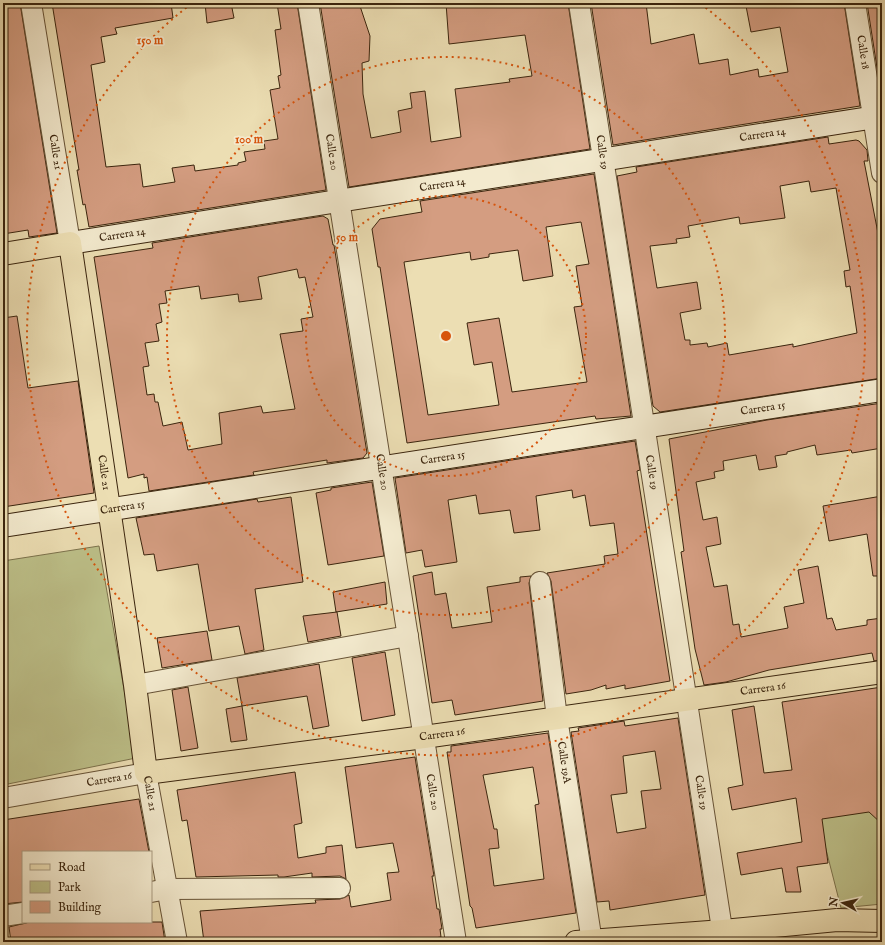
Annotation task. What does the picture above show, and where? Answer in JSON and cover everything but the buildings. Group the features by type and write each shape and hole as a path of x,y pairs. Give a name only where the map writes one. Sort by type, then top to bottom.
{"main road":[{"name":"Carrera 14","path":"3,254 878,116"},
{"name":"Calle 21","path":"70,243 135,685 146,773"},
{"name":"Carrera 15","path":"3,526 882,390"},
{"name":"Carrera 16","path":"146,773 424,737 882,672"},
{"path":"587,942 724,937 837,920 882,921"}],"street":[{"name":"Calle 21","path":"31,3 70,243"},
{"name":"Calle 20","path":"308,3 456,942"},
{"name":"Calle 19","path":"579,3 724,937"},
{"name":"Calle 18","path":"855,3 878,116 882,173"},
{"name":"Calle 19A","path":"540,582 587,942"},
{"path":"135,685 408,636"},
{"name":"Calle 21","path":"146,773 159,891 176,942"},
{"name":"Carrera 16","path":"3,798 146,773"},
{"path":"159,891 340,888"},
{"path":"3,916 22,913"}],"green space":[{"path":"99,546 136,758 3,785 3,561"},
{"path":"882,696 882,904 841,908 821,830 808,710"}]}
